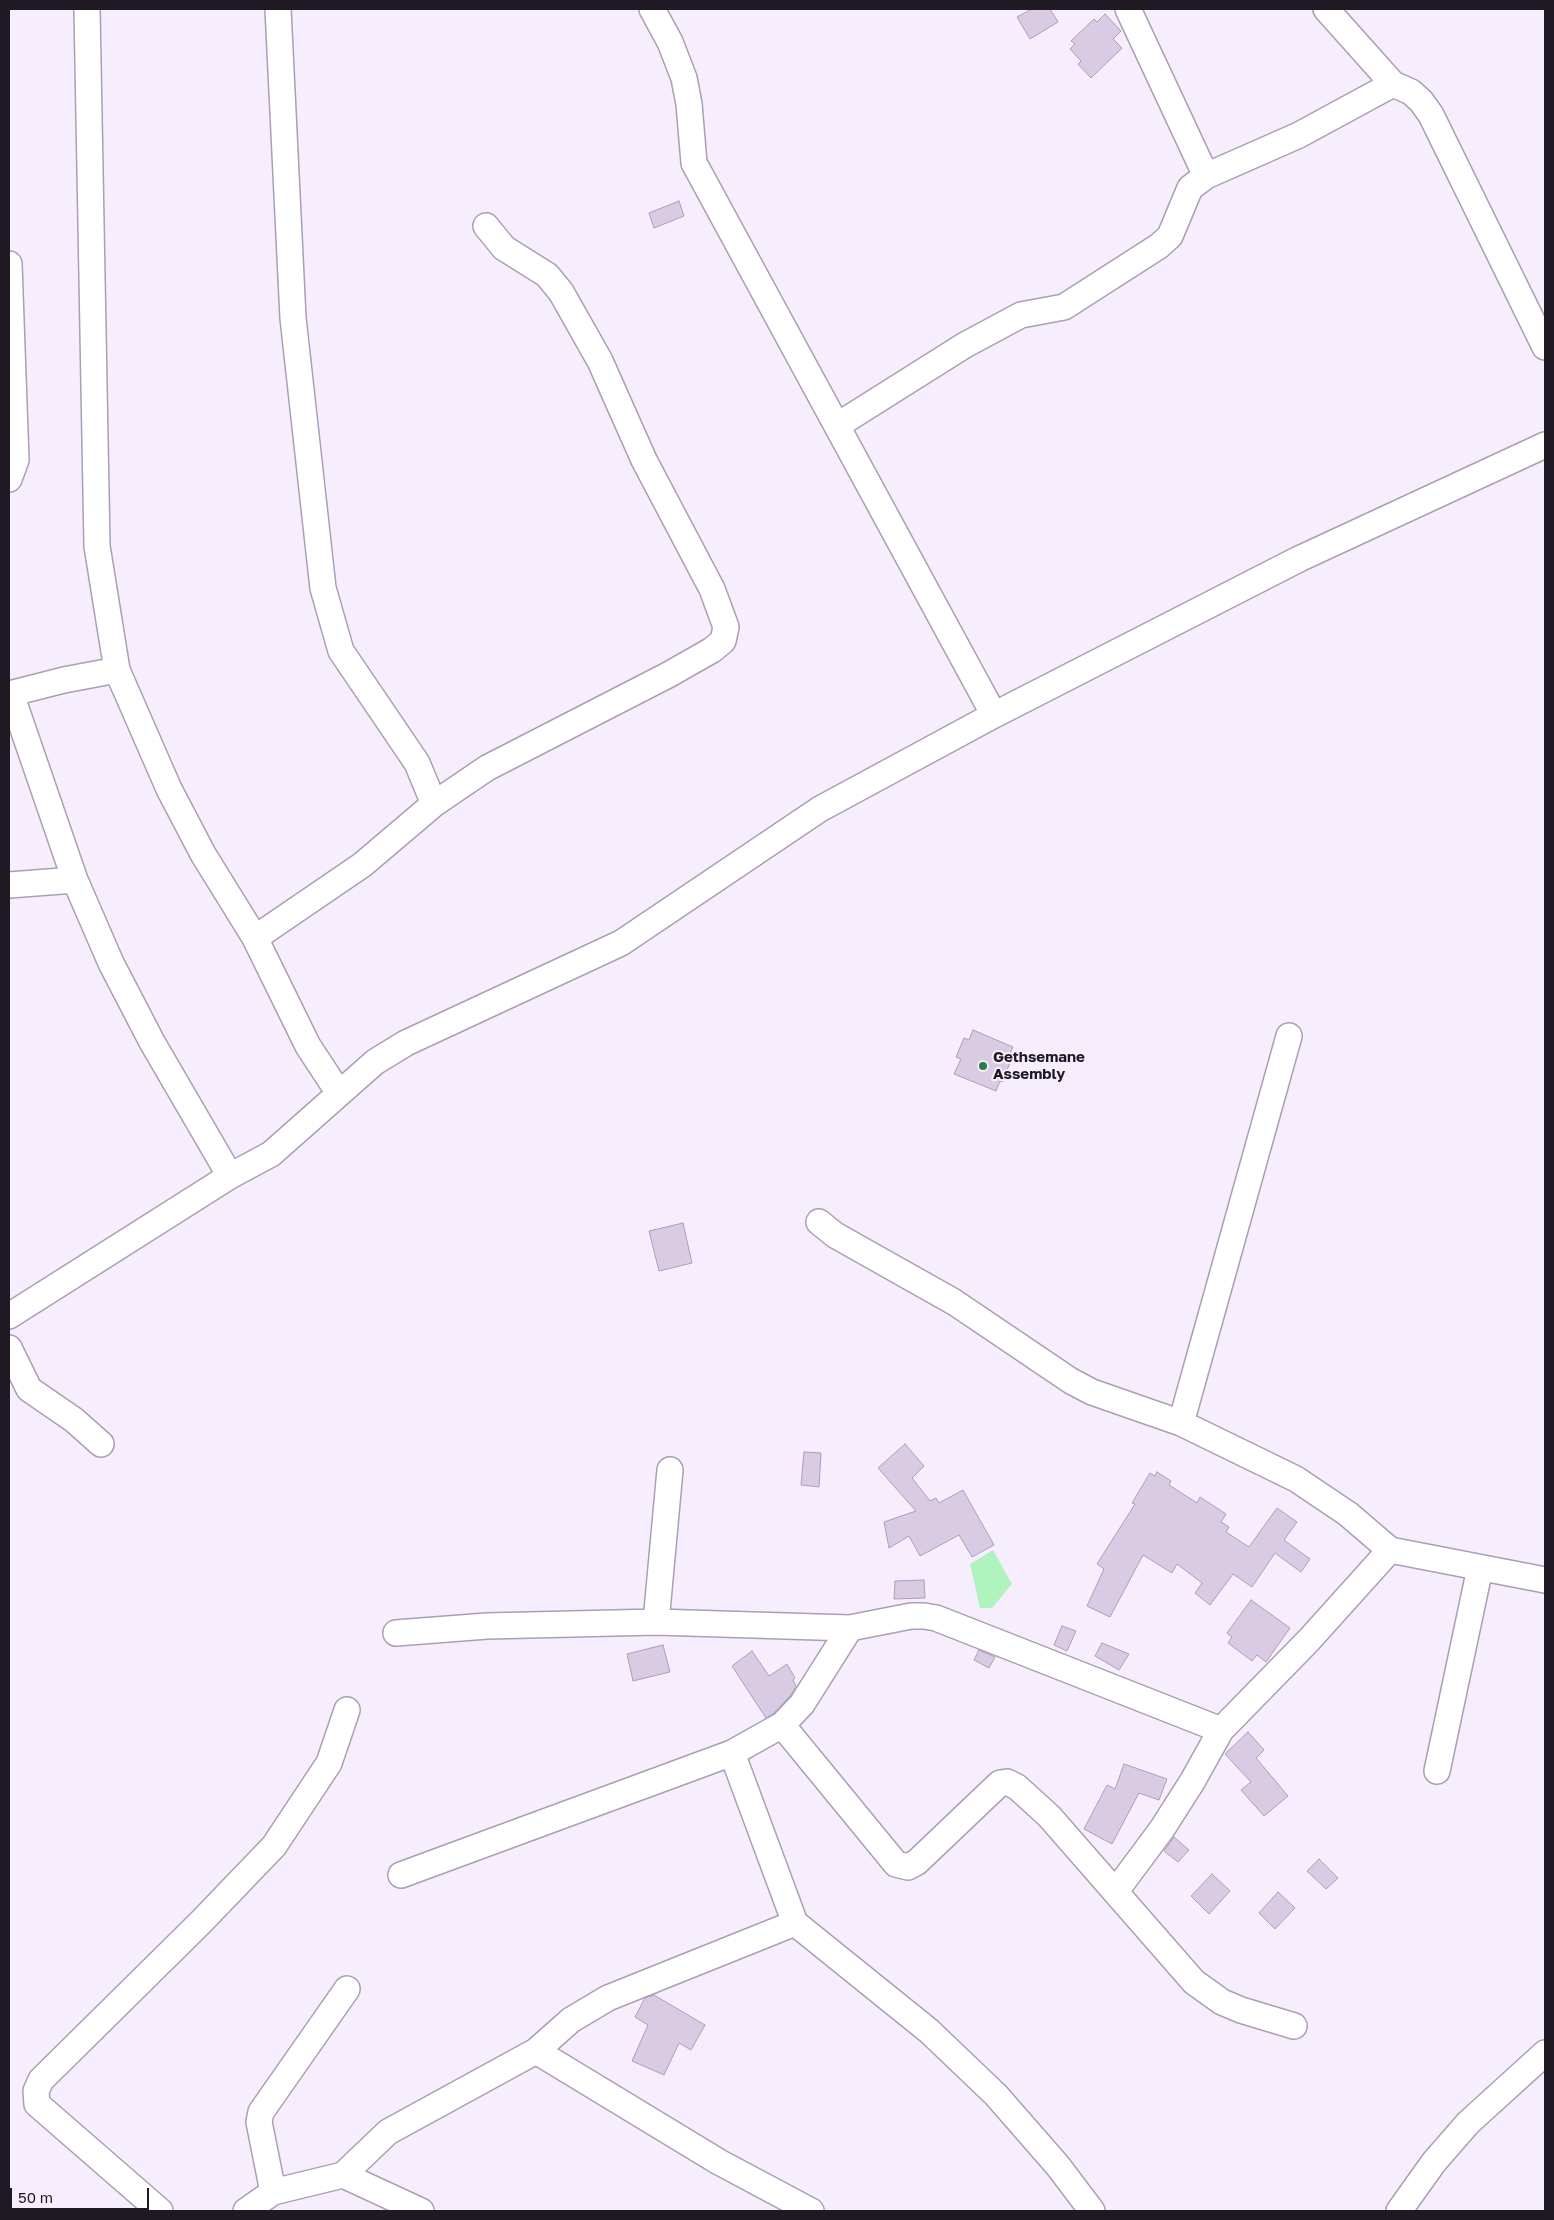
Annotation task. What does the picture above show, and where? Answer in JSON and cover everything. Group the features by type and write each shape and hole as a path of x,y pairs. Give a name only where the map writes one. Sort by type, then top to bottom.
{"street":[{"path":"87,9 97,546 117,670 169,788 203,854 255,938 296,1024 338,1093"},
{"path":"278,9 293,318 323,588 341,651 416,763 434,804"},
{"path":"652,9 670,42 684,78 690,104 694,162 994,715"},
{"path":"1128,9 1206,176"},
{"path":"1326,9 1393,84 1411,92 1421,101 1431,115 1545,347"},
{"path":"838,425 965,345 1021,315 1064,307 1160,246 1173,230 1190,188 1206,176 1299,135 1393,84"},
{"path":"255,938 362,864 434,804 487,768 668,675 712,650 722,641 726,627 712,589 644,460 600,361 561,292 547,275 504,248 486,226"},
{"path":"9,264 16,460 9,479"},
{"path":"9,1316 230,1176 271,1154 375,1062 406,1043 621,943 820,809 994,715 1299,559 1545,445"},
{"path":"117,670 64,680 10,694 74,880 111,964 152,1042 230,1176"},
{"path":"9,885 74,880"},
{"path":"1181,1423 1289,1036"},
{"path":"819,1222 836,1235 954,1302 1071,1381 1092,1392 1181,1423 1296,1479 1348,1514 1390,1550 1545,1580"},
{"path":"9,1348 29,1389 74,1420 101,1444"},
{"path":"656,1622 670,1470"},
{"path":"1116,1891 1162,1829 1192,1782 1221,1730 1309,1640 1390,1550"},
{"path":"1437,1771 1480,1568"},
{"path":"396,1633 487,1626 656,1622 850,1628 911,1616 936,1618 1221,1730"},
{"path":"401,1875 732,1753 782,1725 802,1704 850,1628"},
{"path":"160,2211 37,2104 36,2091 41,2080 201,1922 274,1846 329,1763 347,1710"},
{"path":"782,1725 896,1864 908,1866 917,1862 1000,1783 1007,1782 1017,1786 1049,1816 1194,1982 1222,2002 1241,2010 1294,2026"},
{"path":"732,1753 795,1923 929,2031 956,2056 1014,2116 1058,2166 1092,2211"},
{"path":"246,2211 273,2192 343,2175 388,2132 536,2052 571,2020 608,1998 795,1923"},
{"path":"273,2192 259,2122 261,2112 347,1989"},
{"path":"536,2052 719,2162 812,2211"},
{"path":"1399,2211 1434,2162 1468,2123 1545,2053"},
{"path":"343,2175 420,2211"}],"green space":[{"path":"993,1550 1012,1584 992,1608 980,1608 970,1564"}],"building":[{"path":"1032,9 1050,9 1058,22 1030,39 1017,17"},
{"path":"1105,14 1121,31 1113,39 1122,48 1091,78 1078,64 1081,61 1070,49 1075,44 1071,41 1094,19 1097,22"},
{"path":"679,201 684,216 654,228 649,213"},
{"name":"Gethsemane Assembly","path":"973,1030 1013,1047 1009,1056 1012,1058 996,1091 954,1074 961,1059 956,1057 964,1038 969,1040"},
{"path":"683,1223 692,1263 659,1271 649,1231"},
{"path":"905,1444 924,1466 912,1478 930,1501 936,1498 939,1503 963,1490 994,1545 972,1557 959,1535 920,1556 909,1536 889,1548 884,1522 916,1511 878,1468"},
{"path":"804,1452 821,1453 819,1487 801,1485"},
{"path":"1157,1472 1171,1481 1169,1485 1197,1503 1200,1497 1226,1514 1221,1522 1229,1527 1226,1532 1249,1547 1277,1508 1297,1522 1284,1540 1310,1559 1301,1572 1275,1553 1252,1587 1233,1574 1210,1605 1195,1593 1202,1583 1177,1564 1172,1573 1143,1555 1110,1617 1087,1606 1104,1569 1097,1564 1135,1504 1132,1503 1150,1473 1155,1476"},
{"path":"924,1580 925,1598 894,1599 895,1581"},
{"path":"1251,1600 1290,1628 1266,1662 1257,1655 1252,1661 1228,1643 1232,1637 1227,1633"},
{"path":"1062,1626 1076,1631 1067,1651 1054,1645"},
{"path":"1102,1643 1129,1654 1119,1670 1095,1656"},
{"path":"663,1645 670,1672 633,1681 627,1654"},
{"path":"979,1650 995,1657 989,1668 974,1660"},
{"path":"752,1651 769,1676 787,1664 795,1678 793,1680 796,1686 791,1695 773,1714 766,1718 732,1666"},
{"path":"1248,1732 1264,1750 1256,1758 1288,1796 1264,1816 1241,1790 1251,1782 1225,1754"},
{"path":"1124,1764 1167,1779 1159,1800 1139,1793 1112,1844 1084,1829 1107,1785 1115,1789"},
{"path":"1174,1837 1189,1850 1178,1862 1164,1851"},
{"path":"1319,1859 1338,1878 1326,1889 1307,1871"},
{"path":"1212,1874 1230,1891 1209,1914 1191,1896"},
{"path":"1278,1892 1295,1908 1275,1929 1259,1913"},
{"path":"654,1995 705,2025 691,2050 679,2043 664,2075 632,2061 648,2025 635,2017 645,1998"}],"place":[{"name":"Gethsemane Assembly","path":"983,1066"}]}
